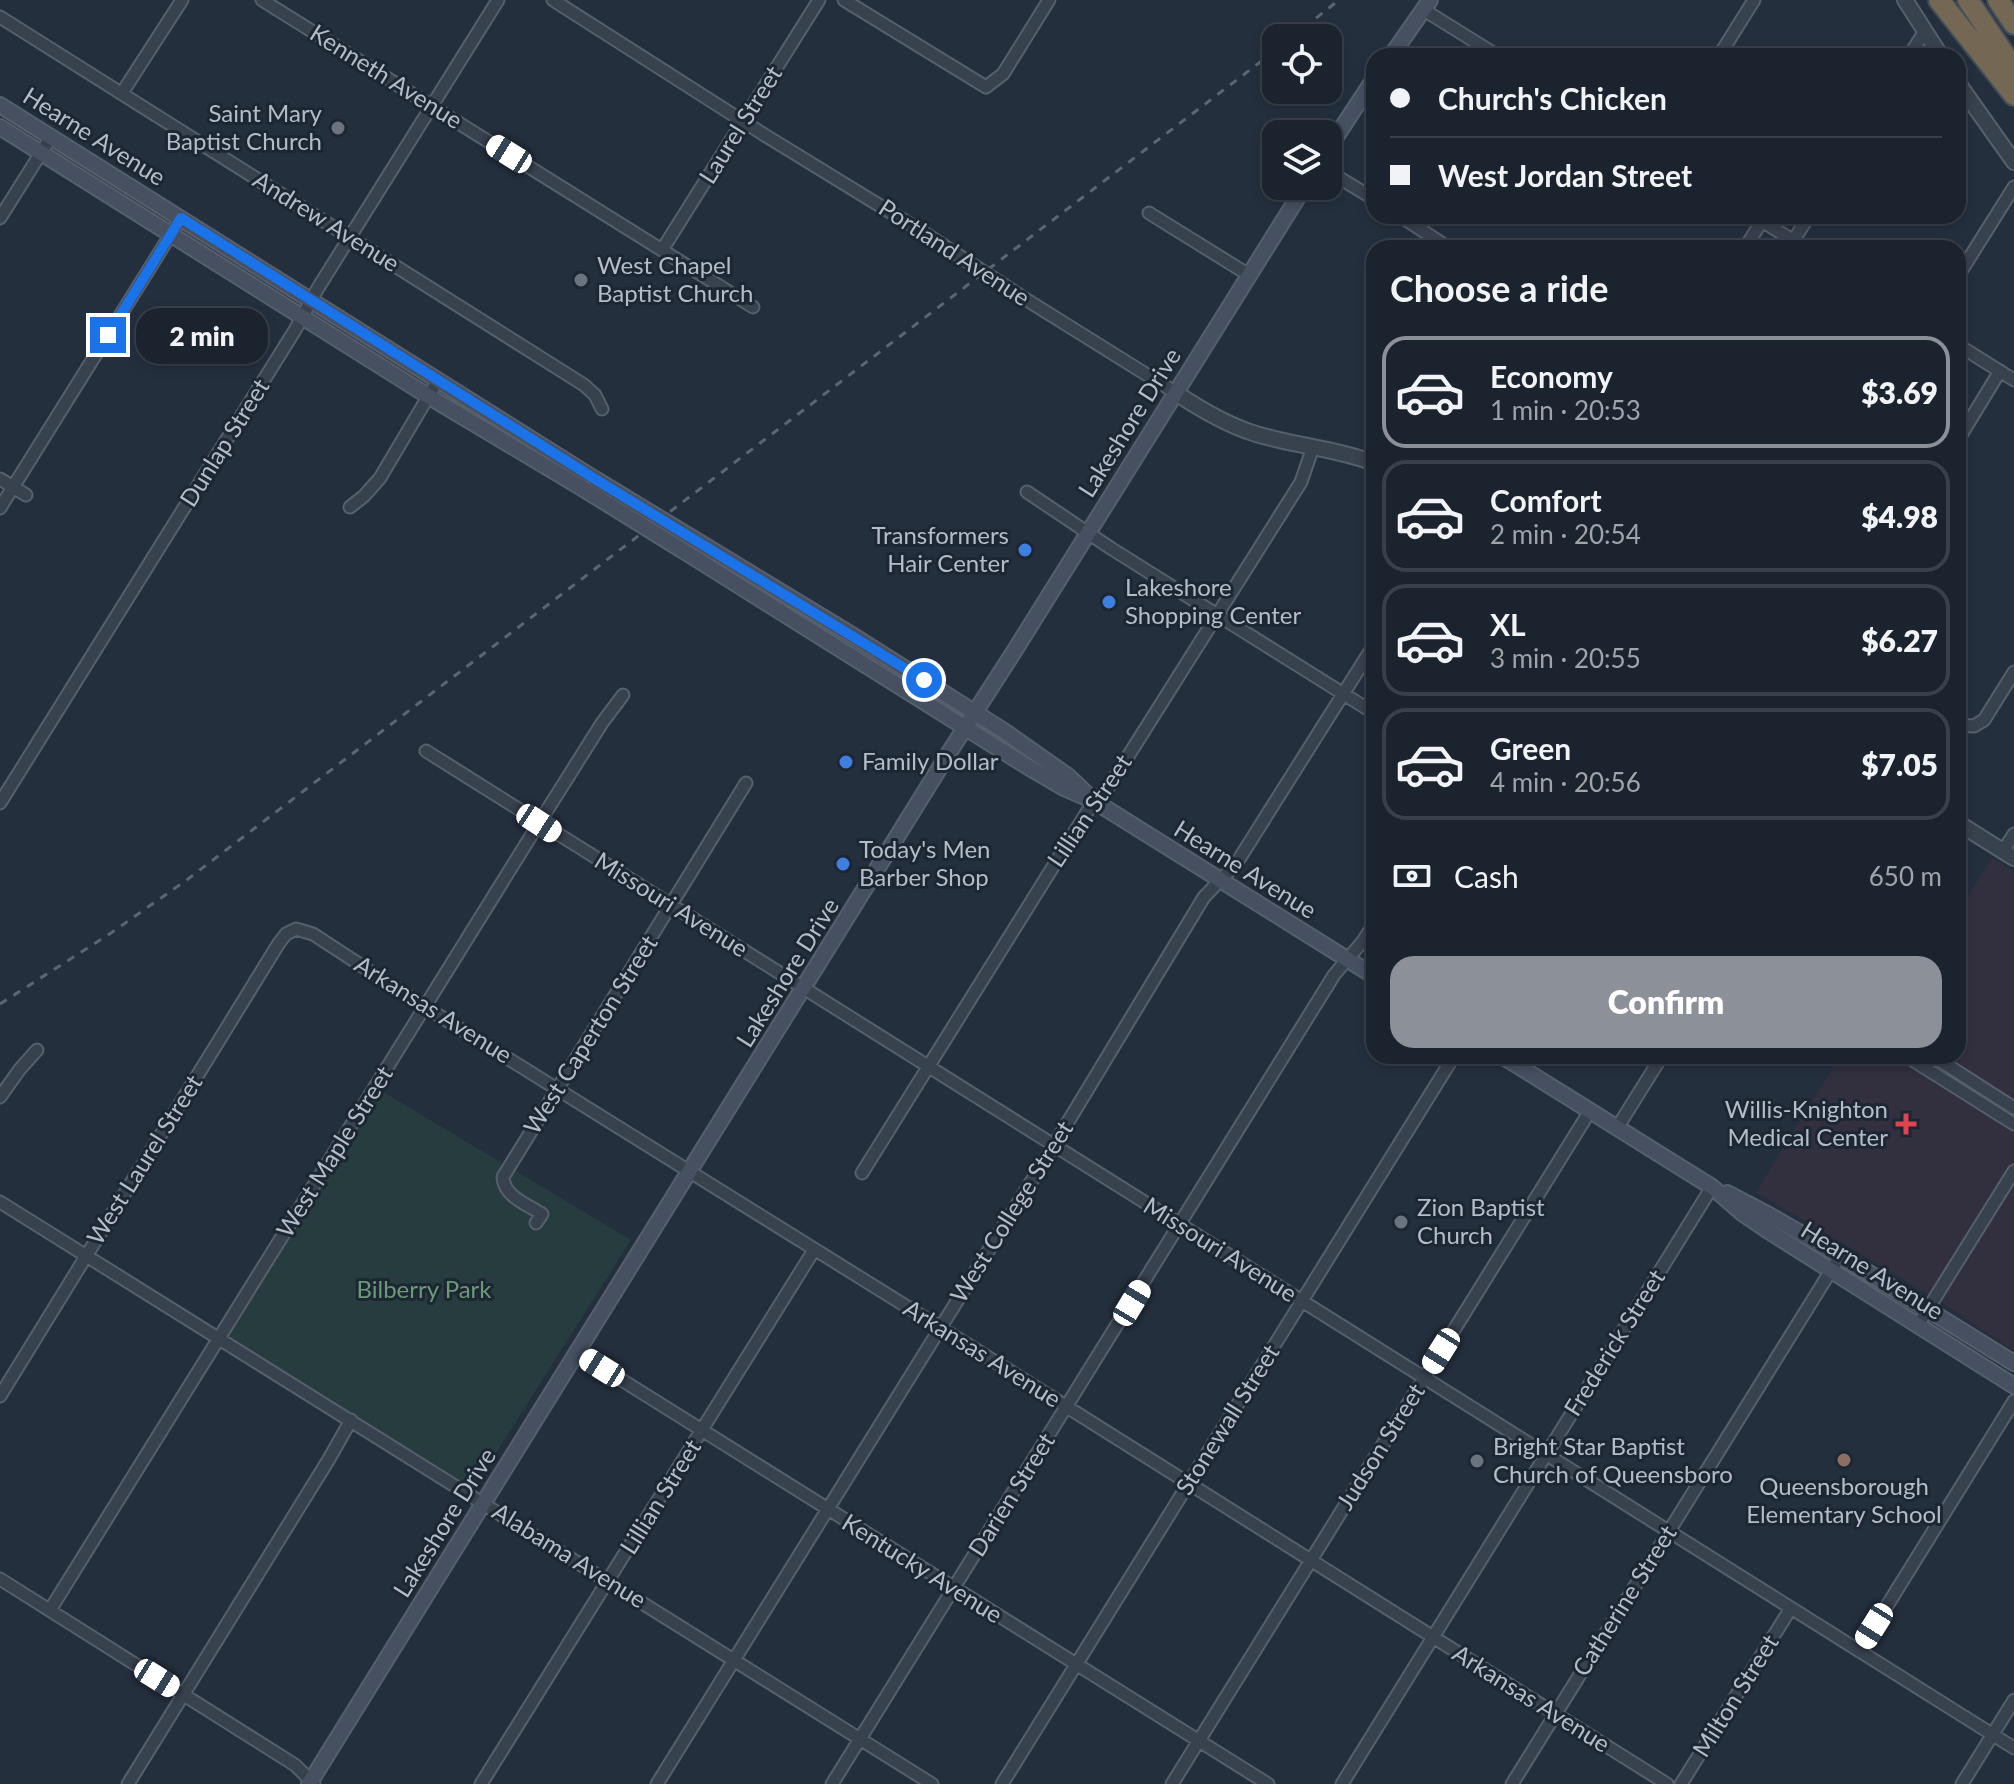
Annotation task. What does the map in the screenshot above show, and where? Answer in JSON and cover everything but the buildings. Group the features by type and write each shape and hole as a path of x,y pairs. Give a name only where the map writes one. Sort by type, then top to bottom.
{"highway":[{"path":"1939,0 2014,95"},
{"path":"1968,0 2014,69"},
{"path":"1998,0 2014,24"},
{"path":"2011,0 2014,5"}],"main road":[{"path":"1397,48 1427,5"},
{"path":"1342,128 1366,91"},
{"name":"Hearne Avenue","path":"0,105 595,479 975,712 1068,776 1094,801"},
{"name":"Hearne Avenue","path":"0,127 840,651 1064,788 1094,801 1366,971"},
{"name":"Lakeshore Drive","path":"312,1783 577,1352 1296,200"},
{"path":"840,651 852,635"},
{"name":"Hearne Avenue","path":"1515,1064 1712,1187 1742,1213 2014,1386"},
{"name":"Hearne Avenue","path":"1712,1187 1769,1215 1840,1256 2014,1363"}],"street":[{"path":"122,93 182,0"},
{"name":"Kenneth Avenue","path":"262,0 753,307"},
{"name":"Dunlap Street","path":"0,803 498,0"},
{"name":"Portland Avenue","path":"553,0 1219,419 1278,440 1366,460"},
{"name":"Laurel Street","path":"662,250 819,0"},
{"path":"844,0 986,87 1003,74 1049,0"},
{"path":"1724,48 1754,0"},
{"path":"1905,0 1936,48"},
{"path":"1427,5 1487,48"},
{"name":"Andrew Avenue","path":"0,17 584,385 595,395 602,409"},
{"path":"1914,48 1925,31"},
{"path":"1966,94 2014,162"},
{"path":"0,218 51,137"},
{"path":"69,170 80,155"},
{"path":"1342,180 1366,194"},
{"path":"1966,263 2014,187"},
{"path":"1149,213 1249,275"},
{"path":"0,508 181,218"},
{"path":"1412,224 1437,240"},
{"path":"1767,224 1791,240"},
{"path":"1966,350 2014,380"},
{"path":"1966,427 2000,371"},
{"path":"350,507 380,478 438,380"},
{"name":"Lillian Street","path":"862,1173 1094,801 1108,788 1301,482 1313,447"},
{"path":"0,479 26,495"},
{"path":"1027,492 1112,549 1366,708"},
{"name":"West College Street","path":"657,1784 1054,1145 1204,897 1236,864 1366,658"},
{"path":"1966,726 1974,726 1984,720 2014,672"},
{"name":"West Maple Street","path":"50,1610 539,823 623,695"},
{"name":"Missouri Avenue","path":"426,751 2014,1748"},
{"name":"West Caperton Street","path":"536,1223 542,1214 511,1195 504,1187 503,1177 746,783"},
{"path":"1966,828 2008,855 2014,834"},
{"name":"Arkansas Avenue","path":"296,929 313,934 1667,1784"},
{"name":"West Laurel Street","path":"0,1396 279,943 286,934 296,929"},
{"name":"Darien Street","path":"832,1784 1334,975 1366,935"},
{"path":"0,1097 37,1050"},
{"name":"Stonewall Street","path":"1002,1784 1449,1064"},
{"path":"1617,1128 1657,1064"},
{"path":"1919,1064 2014,1124"},
{"path":"1945,1064 2014,1108"},
{"name":"Judson Street","path":"1172,1784 1590,1111"},
{"path":"1918,1325 2014,1171"},
{"name":"Frederick Street","path":"1342,1784 1712,1187"},
{"name":"Alabama Avenue","path":"0,1202 932,1784"},
{"name":"Lillian Street","path":"481,1784 814,1250"},
{"name":"Catherine Street","path":"1512,1784 1840,1256"},
{"name":"Kentucky Avenue","path":"577,1352 1268,1784"},
{"path":"1859,1651 2014,1401"},
{"path":"128,1784 351,1420"},
{"path":"0,1579 295,1765 312,1783"},
{"name":"Milton Street","path":"1681,1784 1791,1608"},
{"path":"1962,1784 2014,1700"}],"shaded area":[{"name":"Willis-Knighton Medical Center","path":"1992,858 2014,872 2014,1351 1943,1303 1756,1192 1835,1064 1966,1064 1966,899"}],"green space":[{"name":"Bilberry Park","path":"375,1087 631,1240 470,1494 219,1338"}],"railway":[{"path":"1309,24 1339,0"},
{"path":"0,1004 188,879 1262,61"}],"place":[{"name":"Saint Mary Baptist Church","path":"338,128"},
{"name":"West Chapel Baptist Church","path":"581,280"},
{"name":"Transformers Hair Center","path":"1025,550"},
{"name":"Lakeshore Shopping Center","path":"1109,602"},
{"name":"Family Dollar","path":"846,762"},
{"name":"Today's Men Barber Shop","path":"843,864"},
{"name":"Willis-Knighton Medical Center","path":"1906,1124"},
{"name":"Zion Baptist Church","path":"1401,1222"},
{"name":"Queensborough Elementary School","path":"1844,1460"},
{"name":"Bright Star Baptist Church of Queensboro","path":"1477,1461"}],"route":[{"path":"108,335 181,218 595,479 924,680"}]}
